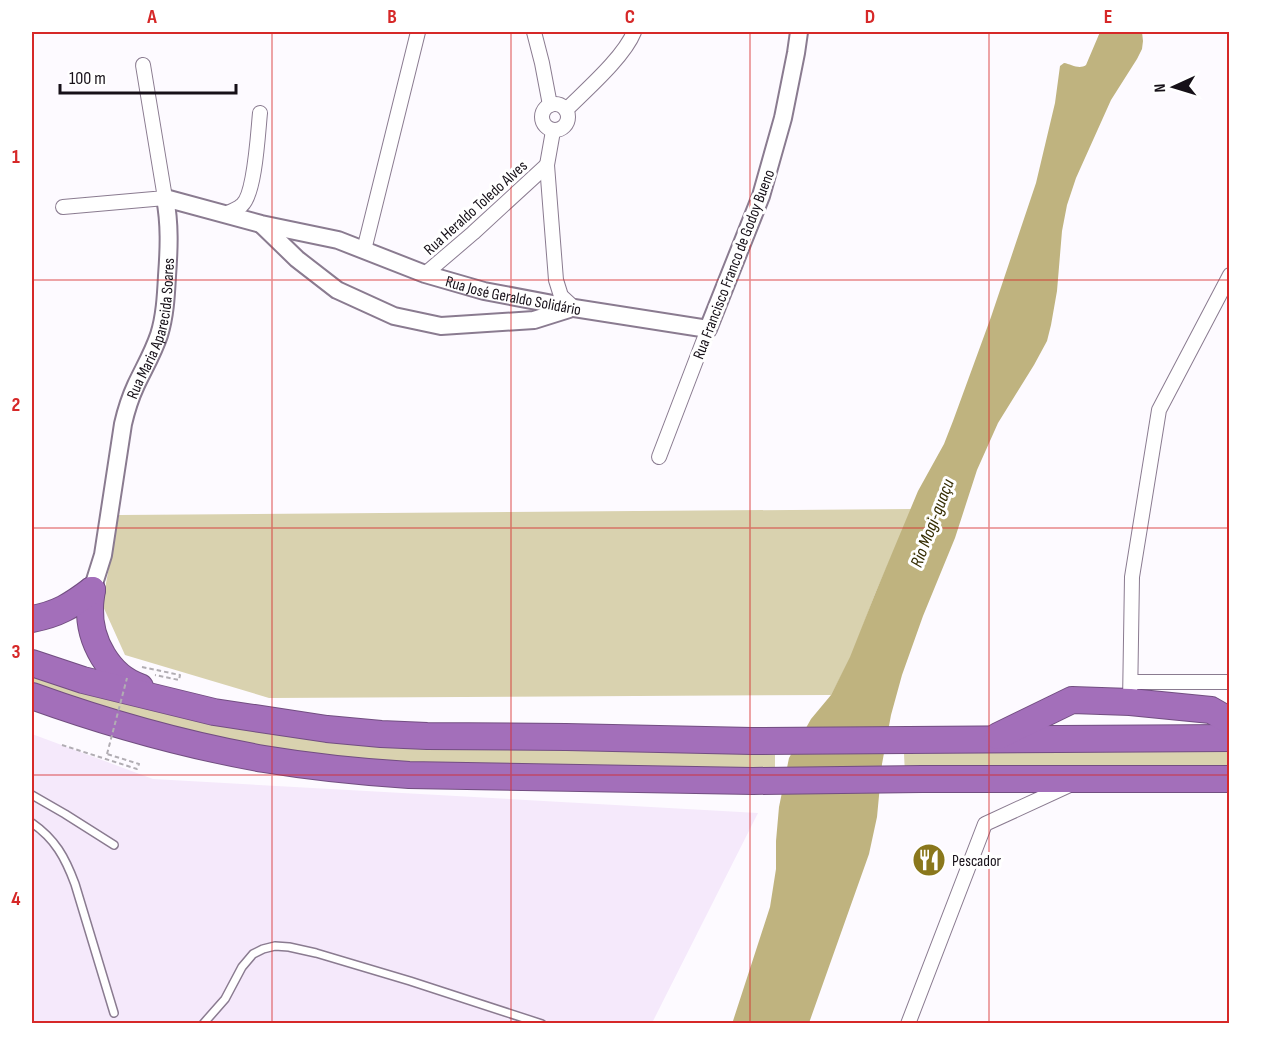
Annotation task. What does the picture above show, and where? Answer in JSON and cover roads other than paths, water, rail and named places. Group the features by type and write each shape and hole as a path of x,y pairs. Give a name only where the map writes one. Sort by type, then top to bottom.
{"highway":[{"path":"32,619 45,617 69,607 92,590"},
{"path":"92,590 91,626 104,658 118,675 129,684 214,712"},
{"path":"32,663 83,680 214,712 327,729 381,734 752,741 1230,738"},
{"path":"991,739 1072,700 1131,692 1216,701"},
{"path":"32,696 121,725 223,751 358,771 409,775 753,781 1230,779"}],"street":[{"path":"364,250 418,32"},
{"path":"534,32 550,105"},
{"path":"566,110 610,66 632,38 634,32"},
{"name":"Rua Francisco Franco de Godoy Bueno","path":"659,457 761,196 783,118 799,32"},
{"name":"Rua Maria Aparecida Soares","path":"92,590 103,555 123,424 136,384 151,356 160,332 164,312 169,218 143,65"},
{"path":"556,104 566,110 568,116 564,127 553,131 547,129 543,124 541,119 545,108 556,104"},
{"path":"225,214 242,206 248,197 260,113"},
{"path":"553,131 547,165 556,280 561,296 574,308 708,329"},
{"name":"Rua Heraldo Toledo Alves","path":"425,274 547,165"},
{"name":"Rua José Geraldo Solidário","path":"63,207 165,198 261,224 338,240 425,274 484,291 574,308"},
{"name":"Rua José Geraldo Solidário","path":"261,224 297,259 337,290 394,316 441,326 534,320 574,308"},
{"path":"1131,692 1132,577 1159,410 1230,275"},
{"path":"1216,701 1230,682"},
{"path":"908,1023 985,824 1084,779"}],"lane":[{"path":"32,795 114,845"},
{"path":"32,823 56,844 68,864 114,1013"},
{"path":"203,1023 225,999 242,967 253,954 276,946 316,953 542,1023"}],"water":[{"name":"Rio Mogi-guaçu","path":"1100,32 1142,32 1142,49 1111,100 1076,178 1067,205 1062,231 1057,291 1047,341 998,423 977,470 955,538 902,675 891,715 882,764 877,817 869,854 809,1023 732,1024 770,907 776,869 779,807 789,758 811,719 831,695 850,657 918,491 944,444 991,317 1036,183 1055,103 1060,66 1064,63 1078,67 1086,65"}],"place":[{"name":"Pescador","path":"929,860"}]}
